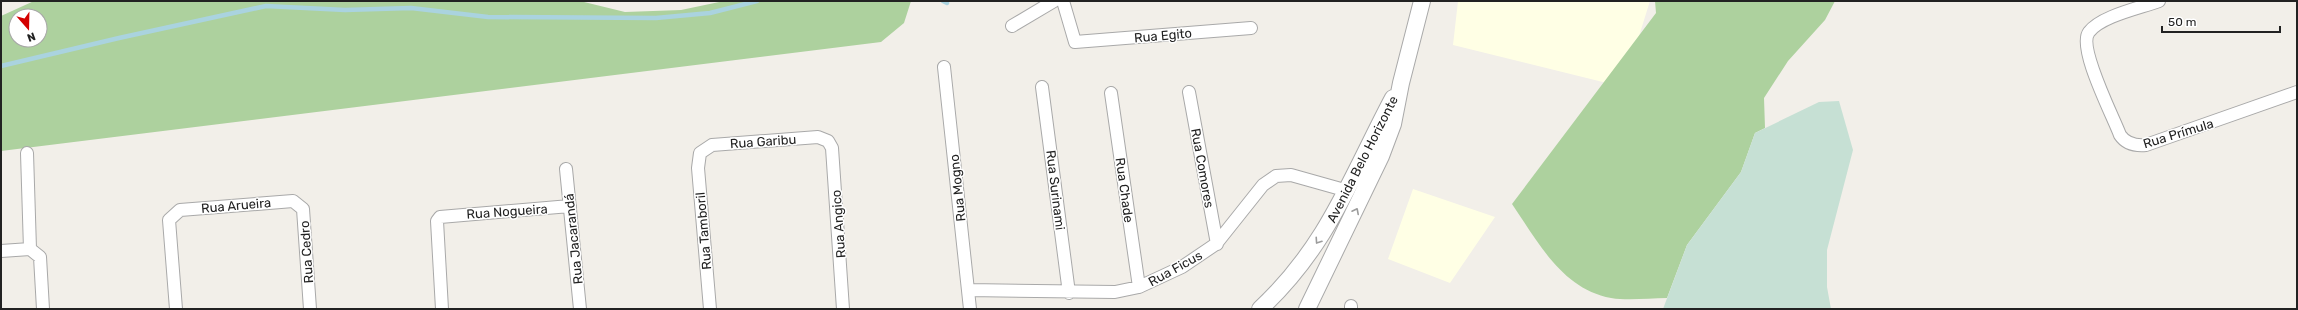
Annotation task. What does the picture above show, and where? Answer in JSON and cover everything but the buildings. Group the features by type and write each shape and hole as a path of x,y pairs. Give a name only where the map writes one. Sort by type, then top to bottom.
{"street":[{"path":"1012,26 1054,1"},
{"name":"Rua Egito","path":"1064,1 1075,42 1251,28"},
{"name":"Avenida Belo Horizonte","path":"1307,309 1381,156 1393,124 1401,82 1422,1"},
{"name":"Rua Prímula","path":"2159,1 2113,17 2089,32 2086,46 2092,66 2120,135 2126,142 2146,145 2297,92"},
{"name":"Rua Mogno","path":"944,67 970,309"},
{"name":"Avenida Belo Horizonte","path":"1260,309 1297,272 1321,238 1348,191 1401,82"},
{"name":"Rua Surinami","path":"1042,87 1069,293"},
{"name":"Rua Comores","path":"1189,92 1217,244"},
{"name":"Rua Chade","path":"1111,93 1139,287"},
{"name":"Rua Garibu","path":"700,153 712,145 818,137 828,141"},
{"name":"Rua Angico","path":"828,141 833,154 843,309"},
{"path":"28,153 30,249"},
{"name":"Rua Tamboril","path":"700,153 698,168 710,309"},
{"name":"Rua Jacarandá","path":"566,169 580,309"},
{"name":"Rua Ficus","path":"968,290 1069,293 1115,292 1139,287 1182,267 1217,244 1263,185 1276,176 1291,176 1348,191"},
{"name":"Rua Arueira","path":"176,309 169,220 180,210 293,201"},
{"name":"Rua Cedro","path":"293,201 303,209 310,309"},
{"name":"Rua Nogueira","path":"442,309 437,222 444,216 570,206"},
{"path":"1,251 30,249 40,257 43,309"}],"shaded area":[{"path":"1458,1 1650,1 1623,87 1453,45"},
{"path":"1839,101 1853,150 1827,250 1827,287 1831,309 1663,309 1687,245 1741,172 1755,133 1819,102"},
{"path":"1413,189 1495,217 1450,283 1388,259"}],"green space":[{"path":"34,1 580,1 625,12 681,10 724,1 911,1 904,23 881,42 1,151 1,16 8,13 8,48 48,48 48,8 19,8"},
{"path":"1655,1 1835,1 1825,20 1788,61 1764,98 1765,128 1755,133 1741,172 1687,245 1667,298 1618,299 1594,293 1579,285 1565,274 1542,248 1512,204 1656,13"}],"waterway":[{"path":"1,66 119,38 266,6 345,10 411,8 488,17 656,18 710,13 757,1"},
{"path":"943,1 947,3"}]}
